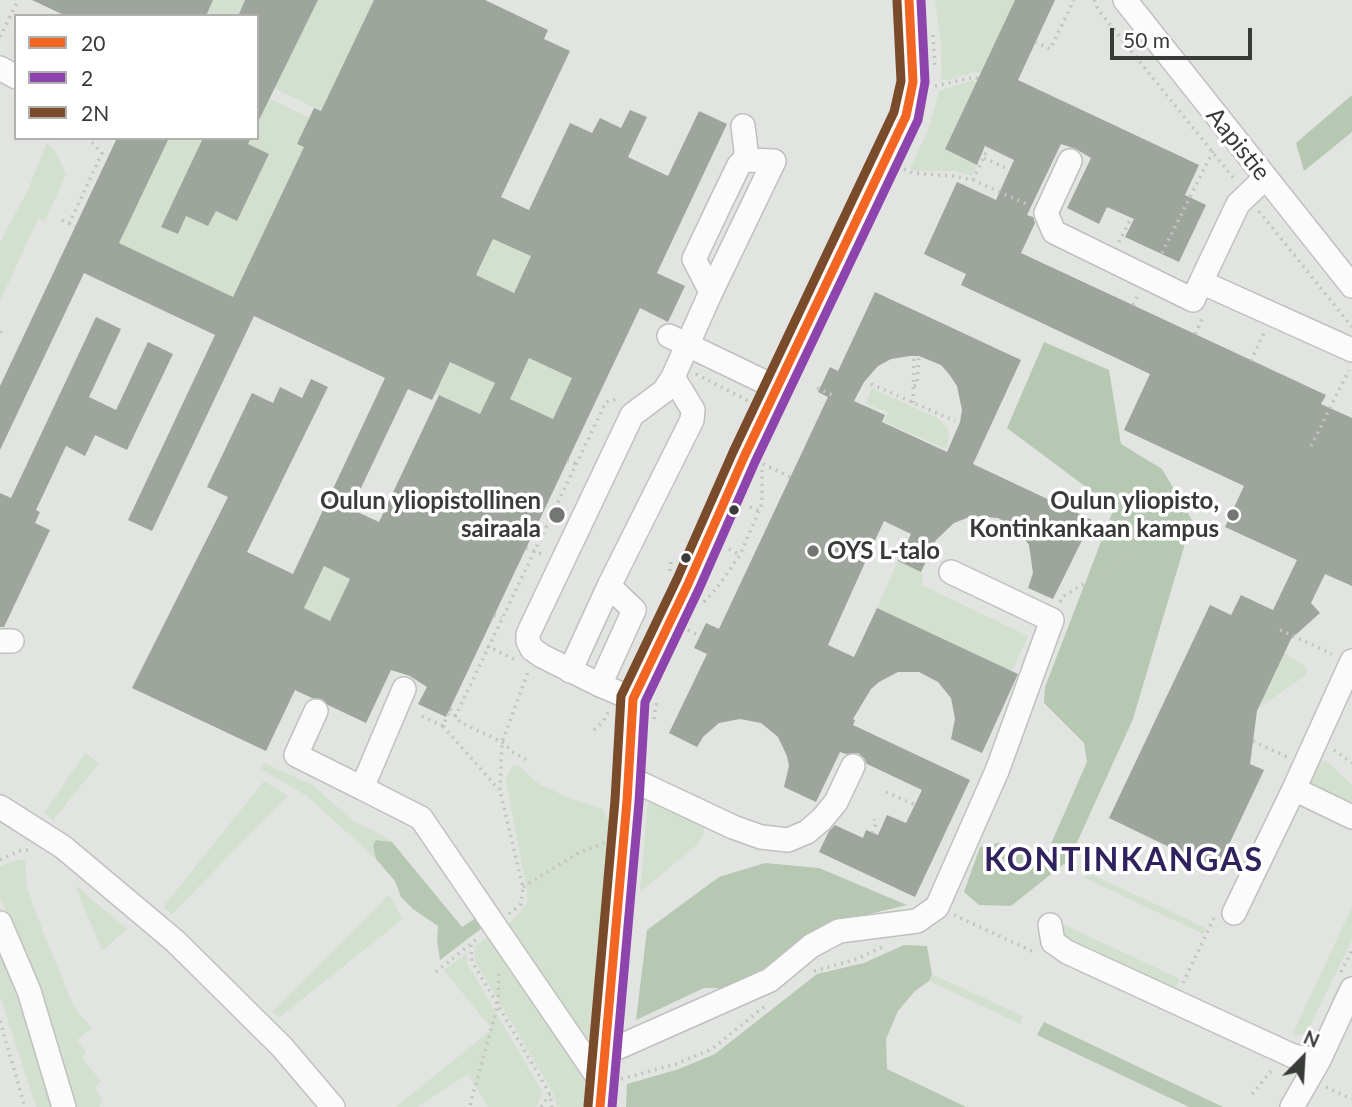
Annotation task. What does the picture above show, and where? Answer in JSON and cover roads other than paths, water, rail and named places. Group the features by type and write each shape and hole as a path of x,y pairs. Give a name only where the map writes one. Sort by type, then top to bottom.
{"street":[{"path":"600,1107 634,699 906,116 913,82 909,0"},
{"name":"Aapistie","path":"1125,0 1352,286"},
{"path":"743,126 745,160"},
{"path":"634,699 570,671 531,649 528,634 632,415 664,391 677,356 711,292 774,161 745,160 739,165 694,259 711,292"},
{"path":"1070,161 1046,213 1054,232 1193,300 1238,204 1265,178"},
{"path":"1200,282 1352,350"},
{"path":"677,356 778,388"},
{"path":"570,671 692,420 692,410 677,356"},
{"path":"606,1045 619,1047 770,980 811,946 839,931 946,915 1052,620 951,572"},
{"path":"600,685 635,610 609,586"},
{"path":"1234,913 1351,662"},
{"path":"362,788 404,689"},
{"path":"316,711 296,755 421,818 602,1083"},
{"path":"629,778 733,827 761,837 788,840 807,832 836,802 853,766"},
{"path":"1294,789 1352,817"},
{"path":"0,807 63,847 175,941 282,1047 333,1107"},
{"path":"0,923 29,991 64,1107"},
{"path":"1050,925 1053,942 1067,952 1293,1056 1314,1069"},
{"path":"1292,1107 1314,1069 1352,989"}],"place":[{"name":"Oulun yliopistollinen sairaala","path":"557,515"},
{"name":"Oulun yliopisto, Kontinkankaan kampus","path":"1233,515"},
{"name":"OYS L-talo","path":"813,551"}],"district":[{"name":"KONTINKANGAS","path":"1124,861"}]}
